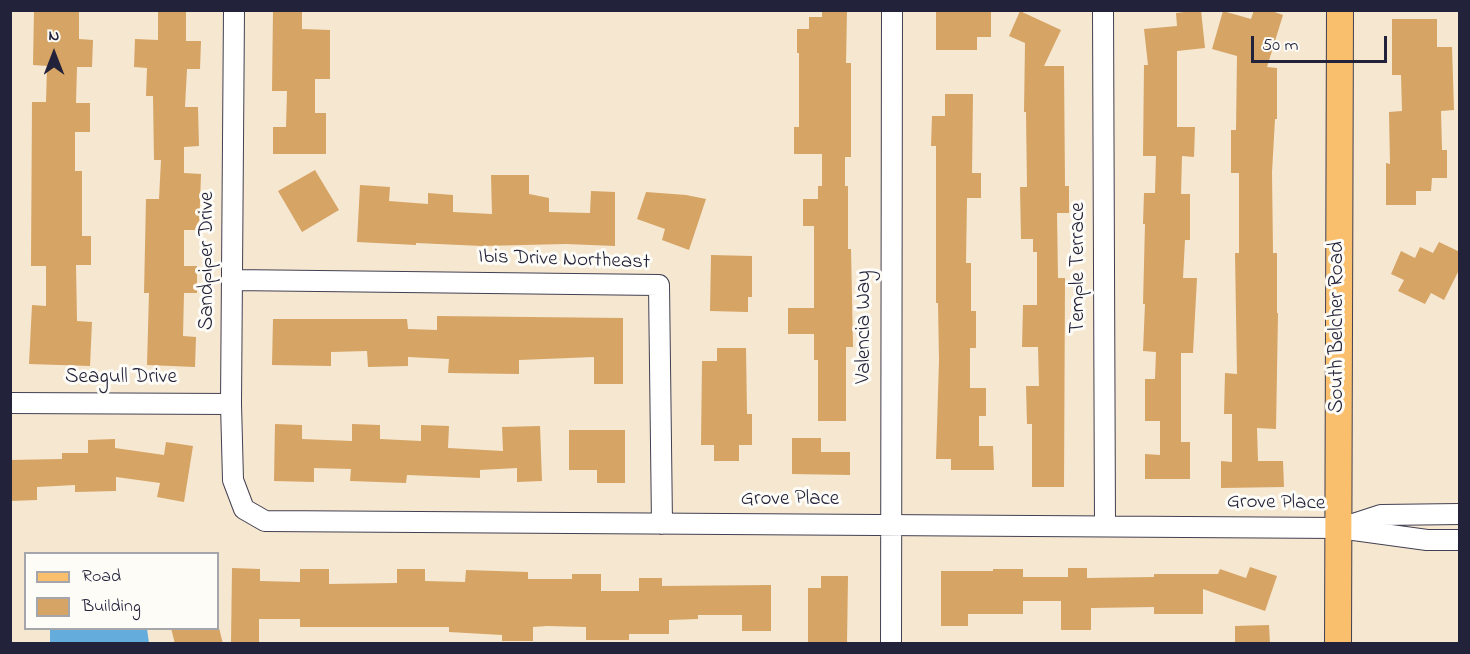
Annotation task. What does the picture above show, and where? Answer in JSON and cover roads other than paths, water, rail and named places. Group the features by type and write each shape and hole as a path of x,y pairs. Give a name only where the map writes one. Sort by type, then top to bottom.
{"main road":[{"name":"South Belcher Road","path":"1338,644 1340,10"}],"street":[{"name":"Sandpiper Drive","path":"234,10 232,480 244,509"},
{"name":"Valencia Way","path":"891,644 892,10"},
{"name":"Temple Terrace","path":"1103,10 1105,526"},
{"name":"Ibis Drive Northeast","path":"233,280 659,285 662,524"},
{"name":"Seagull Drive","path":"10,403 231,404"},
{"name":"Grove Place","path":"244,509 266,521 1339,528"},
{"path":"1339,528 1381,515 1460,514"},
{"path":"1339,528 1427,540 1460,540"}],"water":[{"path":"50,630 147,630 149,643 50,643"}]}
